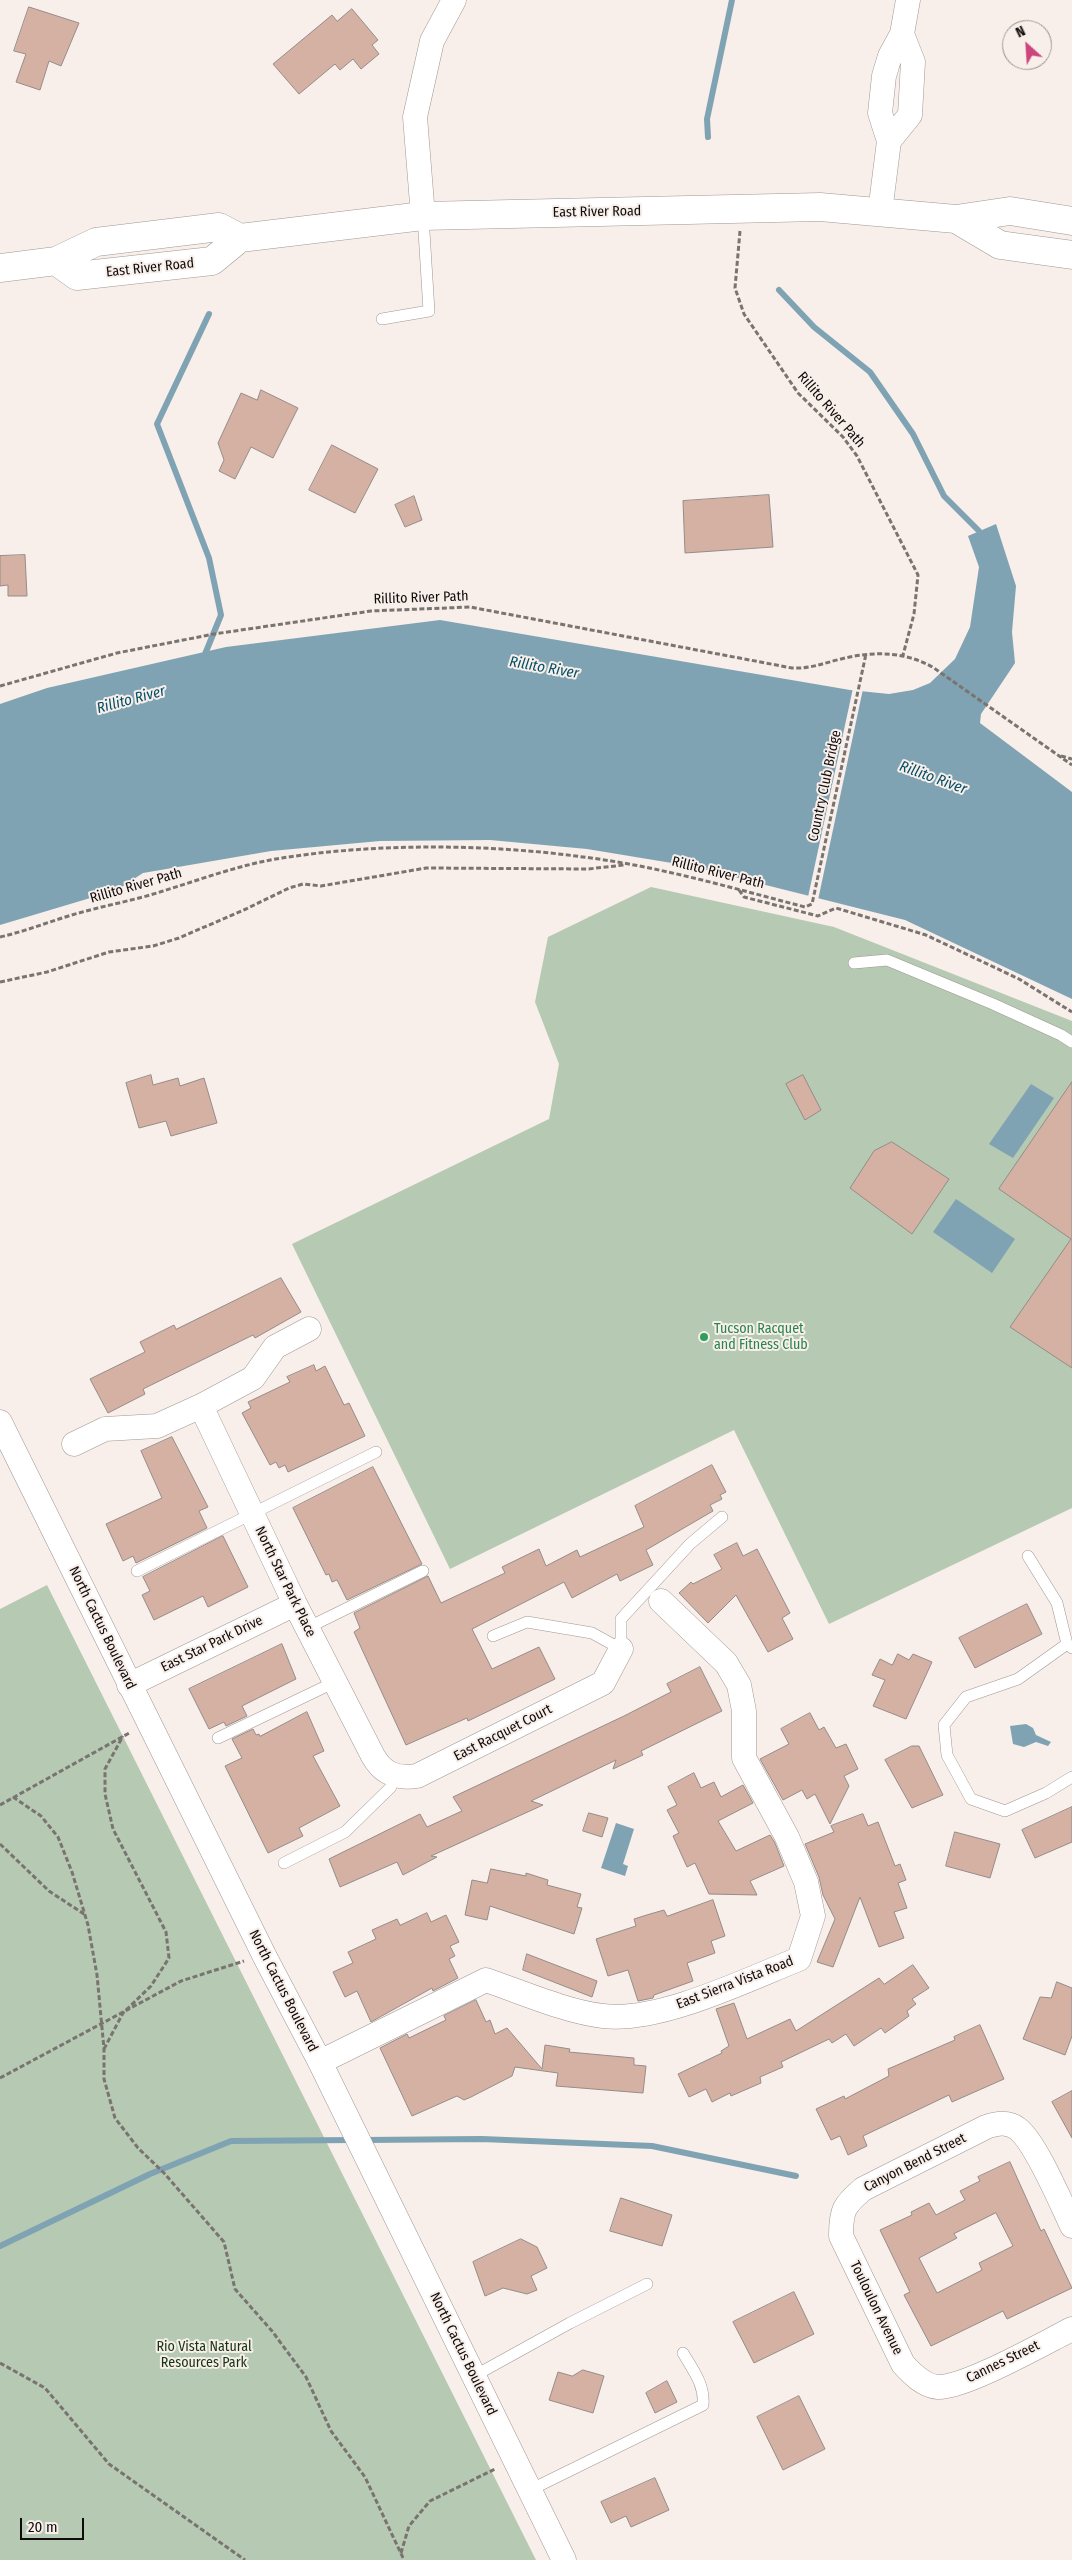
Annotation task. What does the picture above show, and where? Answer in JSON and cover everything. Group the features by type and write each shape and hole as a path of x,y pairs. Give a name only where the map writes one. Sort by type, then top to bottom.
{"main road":[{"name":"East River Road","path":"0,268 56,261 77,276 212,261 240,238 422,216 820,207 956,219 1010,211 1072,221"},
{"name":"East River Road","path":"956,219 1000,245 1072,255"}],"street":[{"path":"422,216 415,117 432,40 454,0"},
{"path":"880,212 889,141 910,115 899,73 912,62 902,34 908,0"},
{"path":"74,1444 105,1429 156,1426 201,1406 253,1378 276,1347 309,1329"},
{"name":"North Star Park Place","path":"201,1406 307,1628 379,1768 392,1781"},
{"name":"North Cactus Boulevard","path":"0,1422 74,1569 129,1685 265,1957 320,2062 564,2560"},
{"name":"East Sierra Vista Road","path":"320,2062 486,1980 542,2000 604,2016 656,2013 799,1959 813,1916 805,1876 744,1758 744,1711 739,1685 726,1662 661,1601"},
{"name":"East Star Park Drive","path":"129,1685 295,1604"},
{"name":"East Racquet Court","path":"392,1781 417,1776 603,1683 621,1649"},
{"name":"Canyon Bend Street","path":"841,2216 848,2202 863,2189 986,2127 1000,2122 1017,2127 1029,2140 1072,2226"},
{"name":"Touloulon Avenue","path":"841,2216 841,2236 904,2364 912,2375 933,2386"},
{"name":"Cannes Street","path":"933,2386 958,2384 1072,2329"}],"lane":[{"path":"382,319 429,311 422,216"},
{"path":"854,963 887,960 1027,1020 1072,1042"},
{"path":"137,1571 376,1452"},
{"path":"493,1636 527,1622 592,1633 621,1649 621,1619 690,1544 722,1517"},
{"path":"1028,1556 1057,1603 1070,1646 1018,1678 966,1697 944,1725 947,1755 971,1799 1005,1811 1046,1793 1072,1777"},
{"path":"307,1628 423,1571"},
{"path":"218,1738 335,1682"},
{"path":"284,1864 345,1832 392,1781"},
{"path":"474,2376 570,2323 647,2284"},
{"path":"530,2490 704,2405 704,2396 700,2382 683,2353"}],"path":[{"name":"Rillito River Path","path":"742,209 735,288 744,314 798,393 843,436 857,456 918,575 914,614 903,655"},
{"name":"Rillito River Path","path":"0,686 117,653 214,634 371,611 470,606 792,668 824,665 866,654 903,655 934,668 1072,766"},
{"name":"Country Club Bridge","path":"812,904 866,654"},
{"path":"1058,755 1072,759"},
{"name":"Rillito River Path","path":"0,937 78,913 161,892 212,875 281,858 327,852 412,848 516,850 584,856 738,889 805,907 812,904"},
{"path":"0,982 47,972 109,952 153,946 179,938 246,910 289,888 303,884 321,886 426,868 588,869 630,865"},
{"path":"738,889 744,897 818,916 836,908 926,935 1019,979 1072,1012"},
{"path":"0,1805 123,1736 150,1724"},
{"path":"104,2049 123,2013 150,1986 169,1958 166,1932 113,1828 105,1794 105,1769 123,1736"},
{"path":"13,1797 41,1816 58,1838 85,1915 97,1975 104,2049 104,2078 116,2118 138,2148 164,2173 224,2242 236,2289 306,2377 331,2431 365,2477 404,2560"},
{"path":"0,1844 49,1891 85,1915"},
{"path":"0,2078 181,1981 237,1963 265,1957"},
{"path":"0,2363 45,2388 109,2464 245,2560"},
{"path":"401,2553 408,2526 430,2501 495,2469"}],"green space":[{"name":"Tucson Racquet and Fitness Club","path":"651,887 834,927 1072,1021 1072,1508 829,1624 734,1430 450,1569 292,1244 549,1119 559,1064 535,1002 548,937"},
{"name":"Rio Vista Natural Resources Park","path":"47,1585 536,2560 0,2560 0,1609"}],"water":[{"name":"Rillito River","path":"996,524 1016,586 1012,632 1015,663 981,714 980,723 1072,792 1072,999 905,920 690,866 587,849 490,840 380,841 271,851 143,873 117,890 0,925 0,704 47,688 226,647 440,620 850,690 889,694 913,690 930,683 955,659 970,627 979,567 968,536"},
{"path":"1031,1084 1054,1098 1013,1158 989,1144"},
{"path":"956,1199 1015,1239 992,1273 933,1232"},
{"path":"1026,1724 1033,1728 1036,1735 1051,1742 1048,1746 1036,1742 1024,1747 1013,1744 1010,1726"},
{"path":"616,1823 634,1829 623,1864 628,1866 625,1876 601,1868"}],"pier":[{"path":"853,688 863,689 818,900 808,897"}],"building":[{"path":"29,7 79,23 61,66 49,61 40,90 16,82 26,54 14,51"},
{"path":"352,9 378,40 372,45 379,54 361,69 353,59 340,70 335,64 299,94 273,64 332,15 337,21"},
{"path":"261,390 298,408 273,458 251,447 235,479 219,471 224,460 218,443 241,393 257,400"},
{"path":"332,445 378,469 355,513 309,490"},
{"path":"769,495 773,547 685,553 683,501"},
{"path":"414,496 422,520 405,527 395,505"},
{"path":"25,555 27,596 8,596 8,585 0,586 0,556"},
{"path":"151,1075 153,1085 178,1078 180,1086 204,1078 217,1123 171,1136 166,1121 139,1128 126,1083"},
{"path":"803,1075 821,1110 805,1120 786,1084"},
{"path":"1072,1082 1072,1368 1010,1327 1071,1239 999,1189"},
{"path":"892,1142 949,1179 912,1234 850,1188 874,1151"},
{"path":"281,1278 301,1312 255,1338 253,1335 143,1389 145,1394 108,1413 90,1379 145,1352 140,1342 174,1325 176,1329"},
{"path":"314,1365 316,1371 325,1366 344,1405 349,1403 365,1436 288,1472 285,1465 279,1468 276,1462 270,1465 242,1413 251,1408 248,1402 290,1382 287,1377"},
{"path":"172,1437 208,1507 199,1511 207,1528 136,1563 133,1556 123,1561 106,1524 162,1498 141,1451"},
{"path":"712,1465 726,1492 720,1495 722,1499 710,1505 713,1511 646,1550 653,1565 620,1581 617,1574 572,1598 564,1582 472,1629 492,1669 539,1647 555,1679 468,1721 467,1718 406,1745 354,1632 360,1628 354,1613 428,1576 441,1603 505,1573 502,1567 539,1549 546,1566 577,1550 580,1557 644,1527 635,1506"},
{"path":"373,1467 422,1564 347,1600 337,1580 332,1582 329,1574 326,1575 293,1508"},
{"path":"223,1536 248,1587 208,1607 203,1596 154,1620 142,1595 150,1591 143,1577"},
{"path":"737,1543 743,1556 757,1549 790,1613 782,1618 793,1639 768,1652 736,1595 708,1623 679,1593 691,1582 693,1584 722,1569 714,1555"},
{"path":"1027,1604 1042,1634 975,1668 959,1638"},
{"path":"282,1644 296,1679 242,1706 247,1716 226,1726 224,1722 209,1729 189,1689"},
{"path":"898,1654 909,1660 913,1654 932,1662 906,1719 873,1706 885,1680 872,1675 880,1659 892,1665"},
{"path":"700,1667 722,1711 641,1751 643,1755 613,1769 616,1760 531,1801 543,1805 431,1856 437,1857 403,1875 397,1862 340,1887 329,1859 420,1814 427,1827 462,1811 453,1797 671,1692 667,1684"},
{"path":"307,1712 324,1751 313,1756 340,1806 299,1828 303,1836 268,1853 225,1766 242,1758 232,1739 253,1729 256,1735 259,1734 260,1736"},
{"path":"810,1713 819,1730 824,1727 836,1748 846,1744 858,1769 844,1776 849,1786 830,1824 815,1794 807,1799 802,1790 783,1800 760,1759 789,1744 781,1729"},
{"path":"912,1746 919,1746 943,1795 912,1808 885,1760"},
{"path":"694,1773 701,1788 714,1782 721,1797 743,1785 753,1803 718,1821 736,1851 770,1835 775,1843 784,1866 750,1881 757,1895 709,1894 695,1863 687,1867 673,1836 679,1833 667,1810 677,1805 668,1787"},
{"path":"1072,1807 1072,1842 1035,1858 1022,1830"},
{"path":"589,1813 608,1818 602,1837 583,1831"},
{"path":"863,1814 868,1826 878,1822 895,1866 900,1864 906,1880 898,1883 907,1908 894,1912 904,1938 879,1947 860,1897 833,1967 817,1962 835,1919 823,1895 819,1877 805,1844 834,1832 831,1826"},
{"path":"955,1832 1000,1844 990,1878 946,1866"},
{"path":"491,1869 526,1876 526,1873 548,1880 547,1885 581,1894 577,1907 582,1908 574,1934 490,1906 487,1920 465,1915 472,1880 487,1883"},
{"path":"713,1900 725,1936 711,1941 715,1953 687,1963 693,1981 654,1995 653,1998 638,2001 628,1970 608,1976 596,1939 636,1926 634,1919 664,1910 667,1916"},
{"path":"427,1913 431,1922 446,1915 459,1942 450,1946 455,1956 449,1959 458,1978 433,1991 432,1988 371,2022 357,1991 345,1997 333,1972 353,1963 348,1952 376,1939 372,1930 397,1919 400,1925"},
{"path":"527,1954 597,1981 592,1997 523,1970"},
{"path":"913,1965 929,1988 912,1999 916,2004 907,2011 909,2016 885,2033 881,2028 854,2046 846,2034 832,2043 829,2039 781,2062 783,2067 760,2077 761,2083 731,2096 730,2093 712,2102 706,2089 689,2097 678,2074 722,2053 721,2051 729,2046 716,2009 734,2003 747,2039 790,2019 796,2031 879,1978 884,1984"},
{"path":"1057,1982 1072,1988 1072,2036 1065,2055 1023,2039 1040,1997 1051,1998"},
{"path":"476,2000 486,2022 490,2020 495,2034 507,2028 542,2069 545,2045 570,2049 569,2052 634,2058 634,2065 646,2066 643,2093 556,2086 558,2073 515,2067 512,2076 471,2097 464,2100 457,2096 412,2116 380,2048 407,2034 409,2038 446,2020 444,2016"},
{"path":"980,2025 1004,2079 952,2102 949,2095 863,2136 867,2146 848,2155 840,2136 831,2140 816,2109 844,2096 845,2099 889,2076 888,2069 955,2040 954,2037"},
{"path":"1072,2091 1072,2138 1052,2102"},
{"path":"1010,2162 1041,2231 1044,2229 1072,2288 1007,2319 1003,2311 931,2346 904,2295 910,2292 880,2230 912,2215 911,2212 929,2203 936,2215 965,2200 960,2191 980,2181 978,2177","holes":["996,2213 1013,2246 979,2263 982,2270 937,2293 919,2258 957,2238 954,2234"]},
{"path":"621,2198 672,2215 662,2246 610,2231"},
{"path":"521,2239 537,2247 547,2268 531,2276 537,2290 527,2294 503,2288 485,2296 473,2262"},
{"path":"794,2292 814,2334 754,2363 733,2322"},
{"path":"583,2370 604,2376 593,2413 549,2400 558,2372 572,2376"},
{"path":"667,2381 677,2402 655,2413 646,2393"},
{"path":"799,2396 825,2449 783,2470 757,2417"},
{"path":"655,2478 669,2510 631,2527 626,2516 611,2523 601,2502"}],"waterway":[{"path":"708,137 707,119 732,0"},
{"path":"779,290 814,327 870,372 913,434 944,496 984,536"},
{"path":"203,659 221,615 209,558 157,424 209,314"},
{"path":"365,2140 482,2139 652,2146 796,2176"},
{"path":"0,2246 150,2174 231,2141 353,2140"}],"place":[{"name":"Tucson Racquet and Fitness Club","path":"704,1337"}]}
